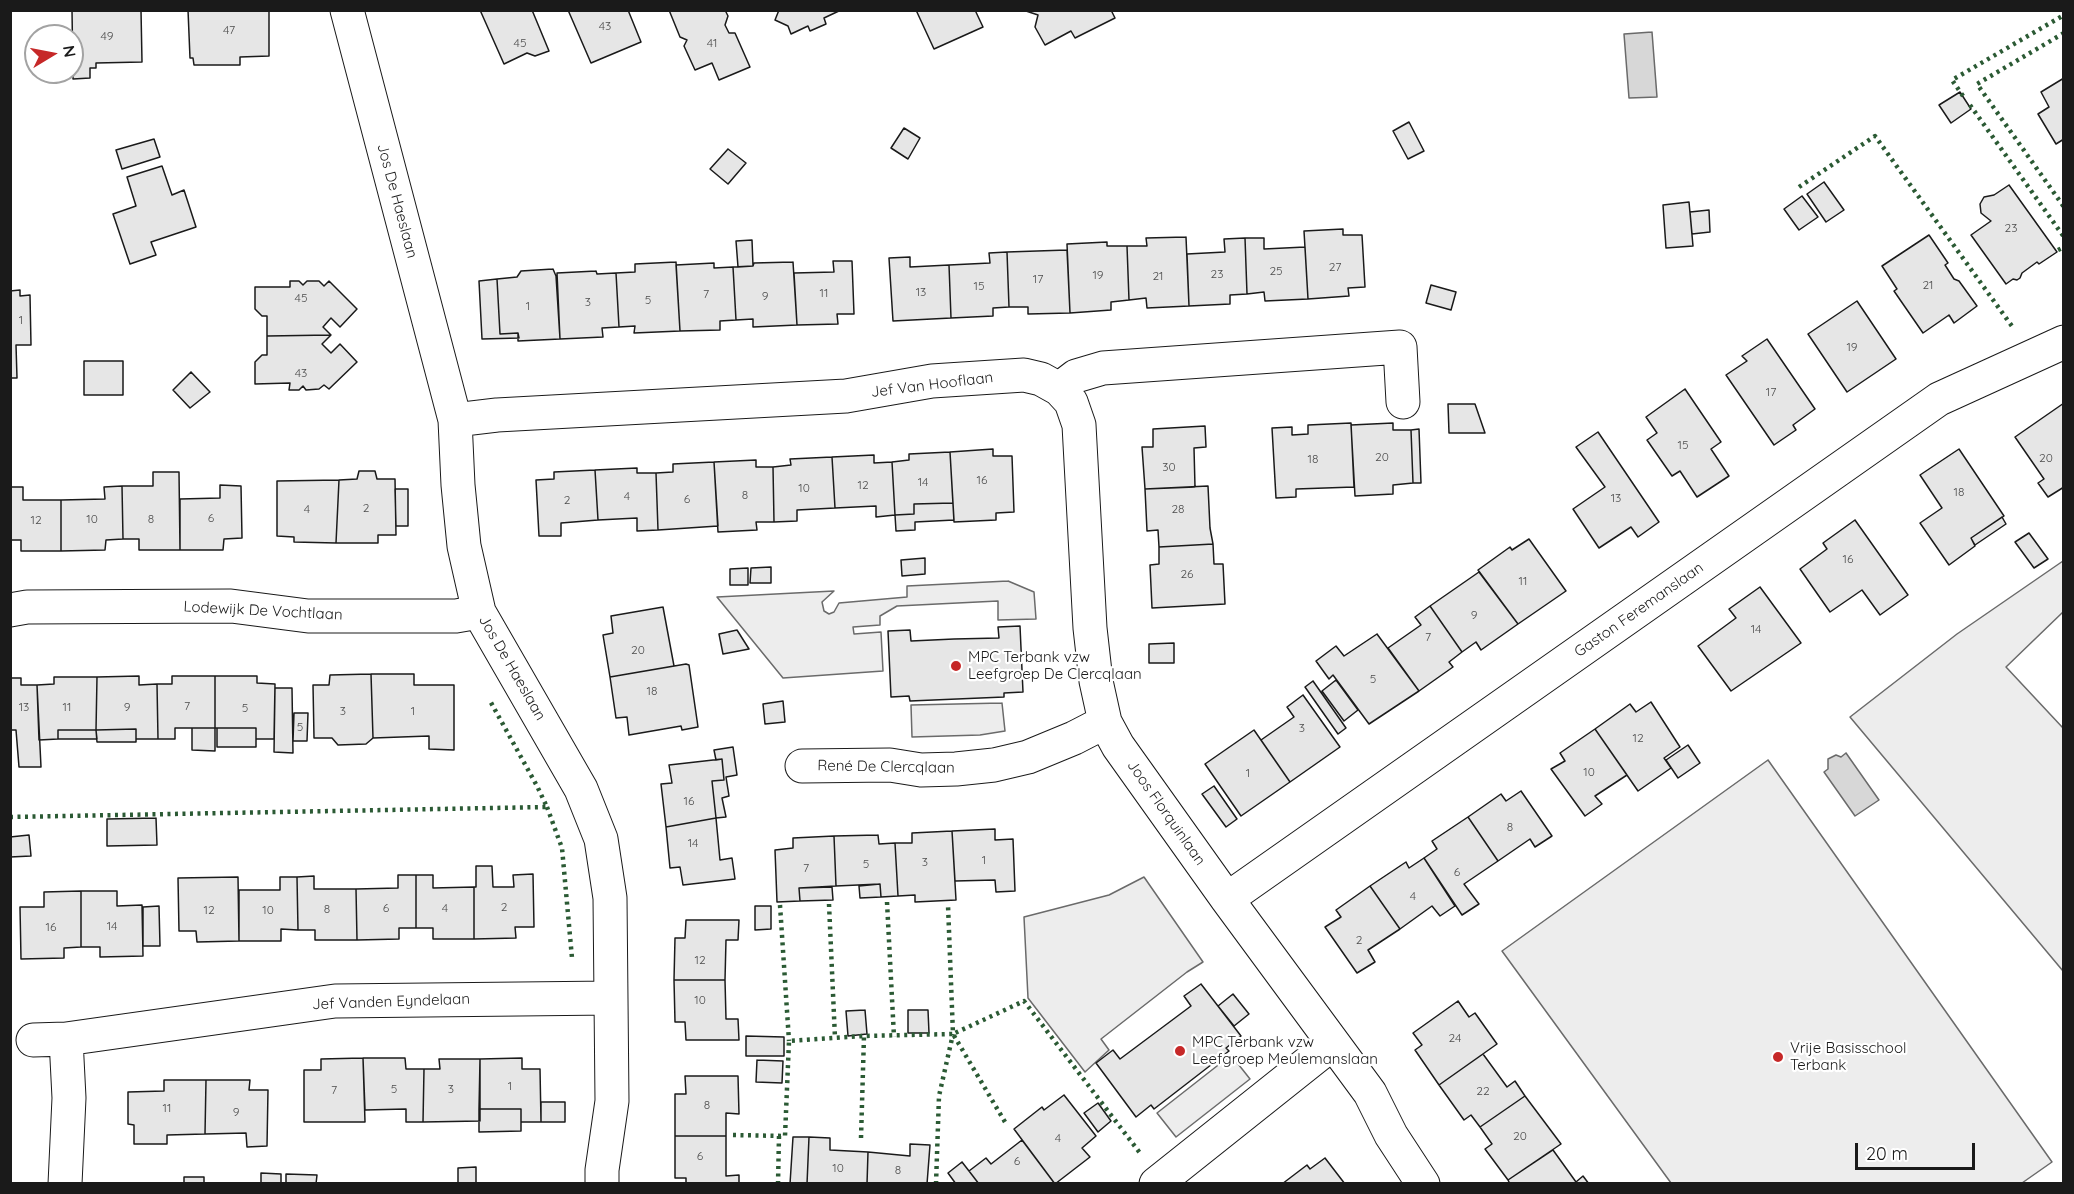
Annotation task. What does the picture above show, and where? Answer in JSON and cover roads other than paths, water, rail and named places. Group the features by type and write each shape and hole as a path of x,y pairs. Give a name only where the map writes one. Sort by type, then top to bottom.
{"street":[{"name":"Jos De Haeslaan","path":"347,10 455,420 464,546 479,612 580,789 602,839 610,898 612,1101 602,1184"},
{"name":"Gaston Feremanslaan","path":"1227,899 1939,399 2064,342"},
{"path":"1059,389 1076,376 1103,368 1414,346 1403,402"},
{"name":"Jef Van Hooflaan","path":"455,420 497,415 846,396 932,381 1024,375 1059,389"},
{"name":"Joos Florquinlaan","path":"1059,389 1071,402 1079,425 1090,628 1096,681 1105,722 1118,746 1227,899 1370,1093 1391,1135 1423,1184"},
{"name":"Lodewijk De Vochtlaan","path":"10,610 27,607 231,606 308,616 456,616 479,612"},
{"name":"René De Clercqlaan","path":"802,766 890,765 921,770 994,765 1028,757 1105,722"},
{"name":"Jef Vanden Eyndelaan","path":"33,1040 66,1040 335,1001 611,998"},
{"path":"65,1184 69,1098 66,1040"},
{"path":"1156,1184 1333,1043"}],"place":[{"name":"MPC Terbank vzw Leefgroep De Clercqlaan","path":"956,666"},
{"name":"MPC Terbank vzw Leefgroep Meulemanslaan","path":"1180,1051"},
{"name":"Vrije Basisschool Terbank","path":"1778,1057"}]}
